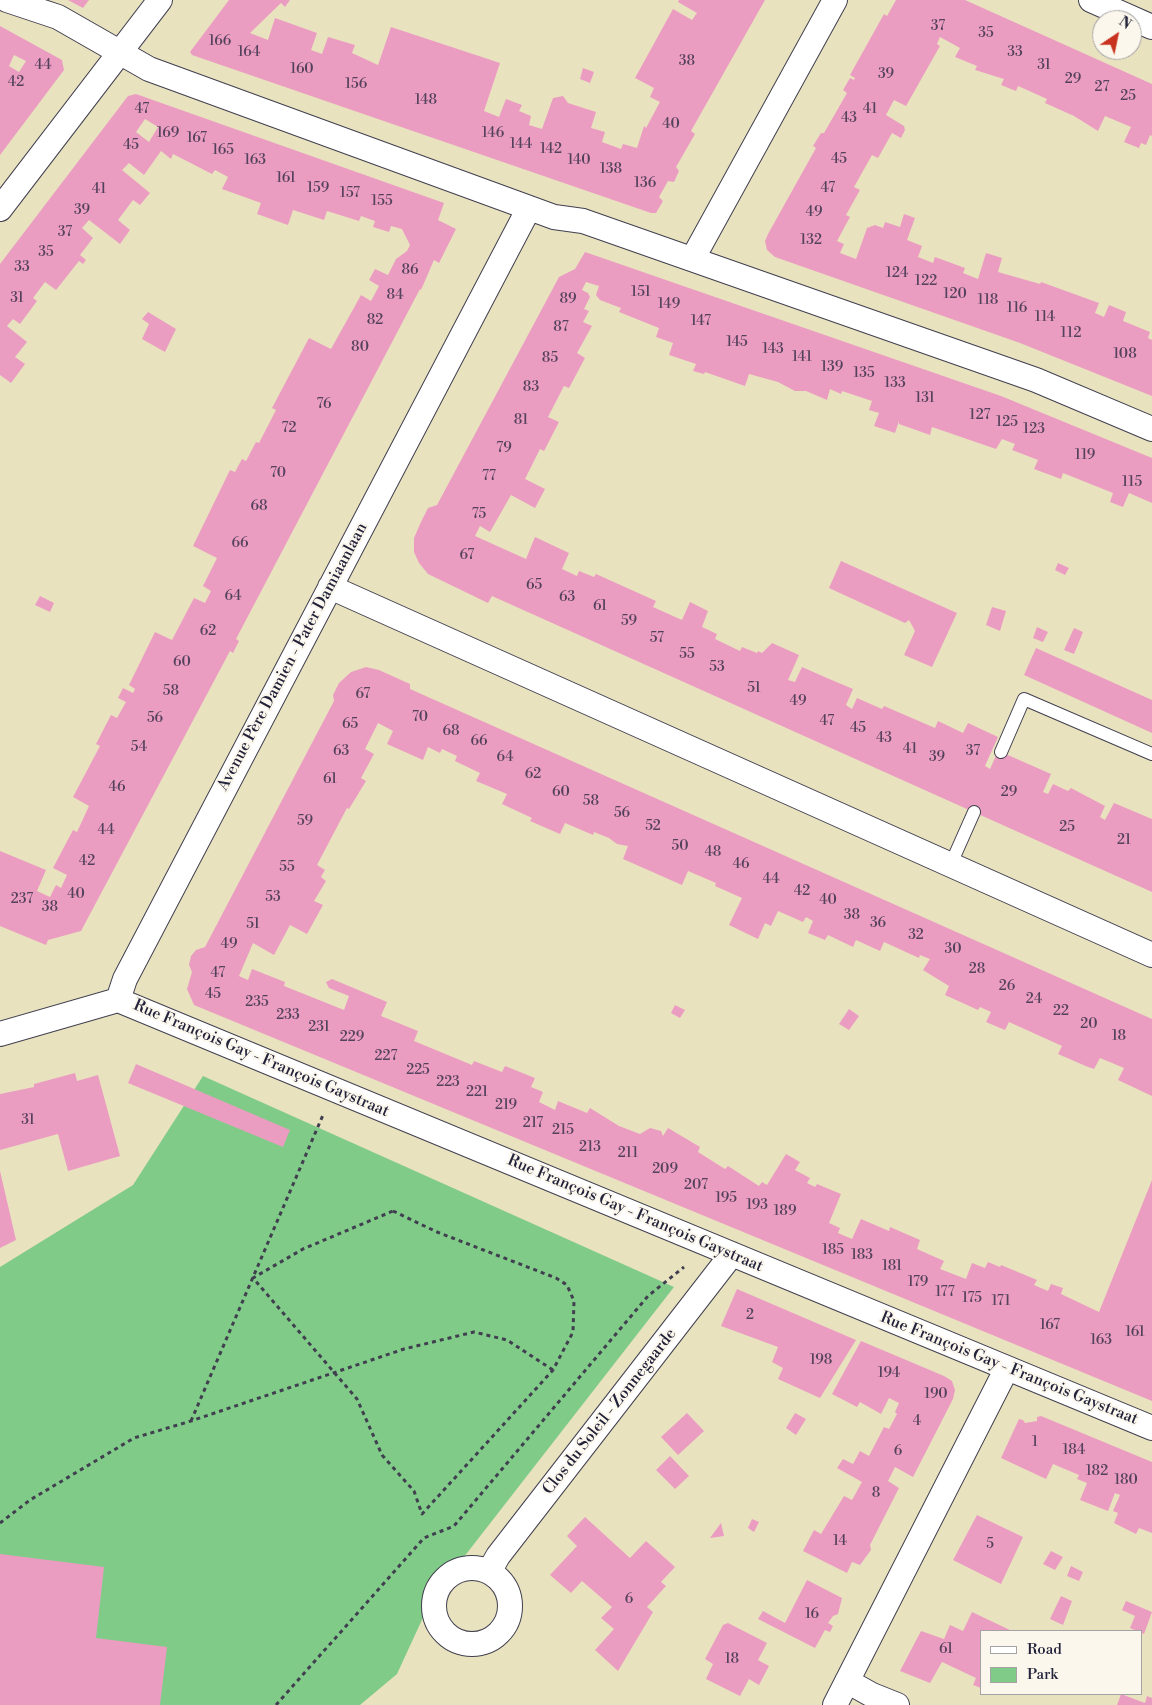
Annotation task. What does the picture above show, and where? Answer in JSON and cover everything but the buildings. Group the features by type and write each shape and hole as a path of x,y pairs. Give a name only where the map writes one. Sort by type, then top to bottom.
{"street":[{"path":"7,0 58,17 149,69 554,217 583,221 693,258 1036,380 1152,429"},
{"path":"0,209 160,0"},
{"path":"693,258 835,0"},
{"path":"1091,0 1152,27"},
{"name":"Avenue Père Damien - Pater Damiaanlaan","path":"118,1000 125,979 529,208"},
{"path":"330,587 1152,955"},
{"path":"0,1034 118,1000"},
{"name":"Rue François Gay - François Gaystraat","path":"118,1000 1152,1428"},
{"name":"Clos du Soleil - Zonnegaarde","path":"489,1572 498,1556 732,1254"},
{"path":"835,1705 1007,1368"},
{"path":"847,1681 872,1696 897,1705"}],"lane":[{"path":"1001,752 1024,699 1152,754"},
{"path":"950,866 974,812"}],"path":[{"path":"191,1421 324,1112"},
{"path":"393,1211 437,1232 556,1278 567,1285 574,1301 573,1332 553,1370 422,1514 414,1490 382,1455 357,1399 253,1278 303,1249 393,1211"},
{"path":"276,1705 424,1538 454,1526 648,1296 688,1264"},
{"path":"0,1523 30,1500 134,1438 335,1374 404,1349 474,1332 507,1340 553,1370"}],"green space":[{"path":"203,1076 674,1287 432,1598 397,1674 360,1705 0,1705 0,1267 133,1185"}]}
